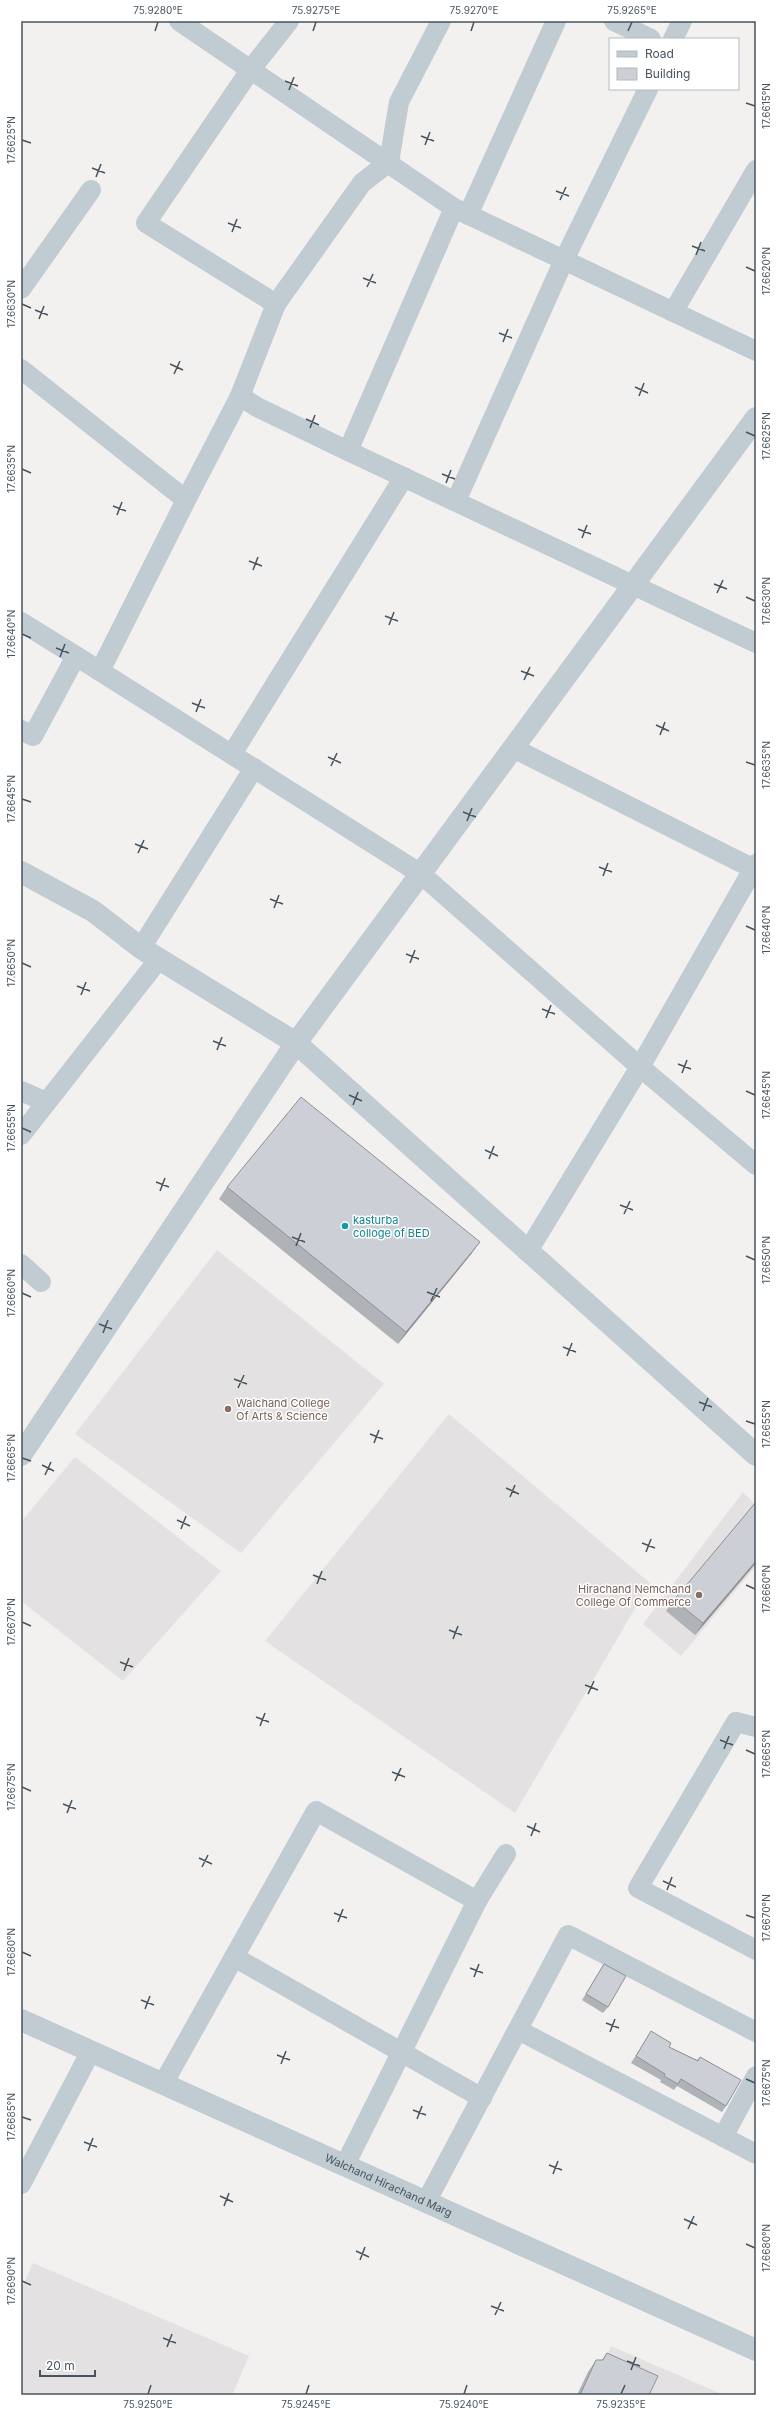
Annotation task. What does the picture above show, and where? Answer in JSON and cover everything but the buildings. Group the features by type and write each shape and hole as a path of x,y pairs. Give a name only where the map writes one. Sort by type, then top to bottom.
{"street":[{"path":"276,304 146,223 251,69 289,21"},
{"path":"100,671 240,396 276,304 362,183 389,162 399,102 441,21"},
{"path":"348,451 461,211 556,21"},
{"path":"614,21 649,38"},
{"path":"674,38 682,21"},
{"path":"190,24 251,69 461,211 756,351"},
{"path":"456,501 564,260 648,90"},
{"path":"673,312 756,170"},
{"path":"21,289 91,190"},
{"path":"21,369 186,500"},
{"path":"240,396 257,407 348,451 634,584 756,643"},
{"path":"23,1448 296,1043 756,418"},
{"path":"232,754 404,477"},
{"path":"21,622 421,874 640,1067 756,1165"},
{"path":"21,730 33,736 76,656"},
{"path":"513,748 755,868 640,1067 528,1251"},
{"path":"21,1135 46,1102 150,954 254,768"},
{"path":"21,872 92,912 150,954 296,1043 756,1455"},
{"path":"21,1091 46,1102"},
{"path":"21,1264 41,1282"},
{"path":"756,1727 736,1722 638,1888 756,1950"},
{"path":"163,2084 316,1811 477,1901"},
{"path":"345,2165 477,1901 506,1854"},
{"path":"426,2202 568,1935 756,2032"},
{"path":"234,1957 482,2098"},
{"name":"Walchand Hirachand Marg","path":"21,2020 756,2350"},
{"path":"518,2030 756,2154"},
{"path":"21,2184 91,2051"},
{"path":"723,2137 756,2076"}],"shaded area":[{"name":"Walchand College Of Arts & Science","path":"217,1250 384,1384 241,1553 75,1434"},
{"path":"449,1414 650,1583 515,1813 265,1641"},
{"path":"75,1457 221,1571 123,1681 21,1601 21,1522"},
{"name":"Hirachand Nemchand College Of Commerce","path":"743,1492 756,1505 756,1566 681,1656 643,1624"},
{"path":"33,2263 249,2356 232,2395 21,2395 21,2290"},
{"path":"611,2346 724,2395 591,2395"}],"place":[{"name":"kasturba colloge of BED","path":"345,1226"},
{"name":"Walchand College Of Arts & Science","path":"228,1409"},
{"name":"Hirachand Nemchand College Of Commerce","path":"699,1595"}]}
